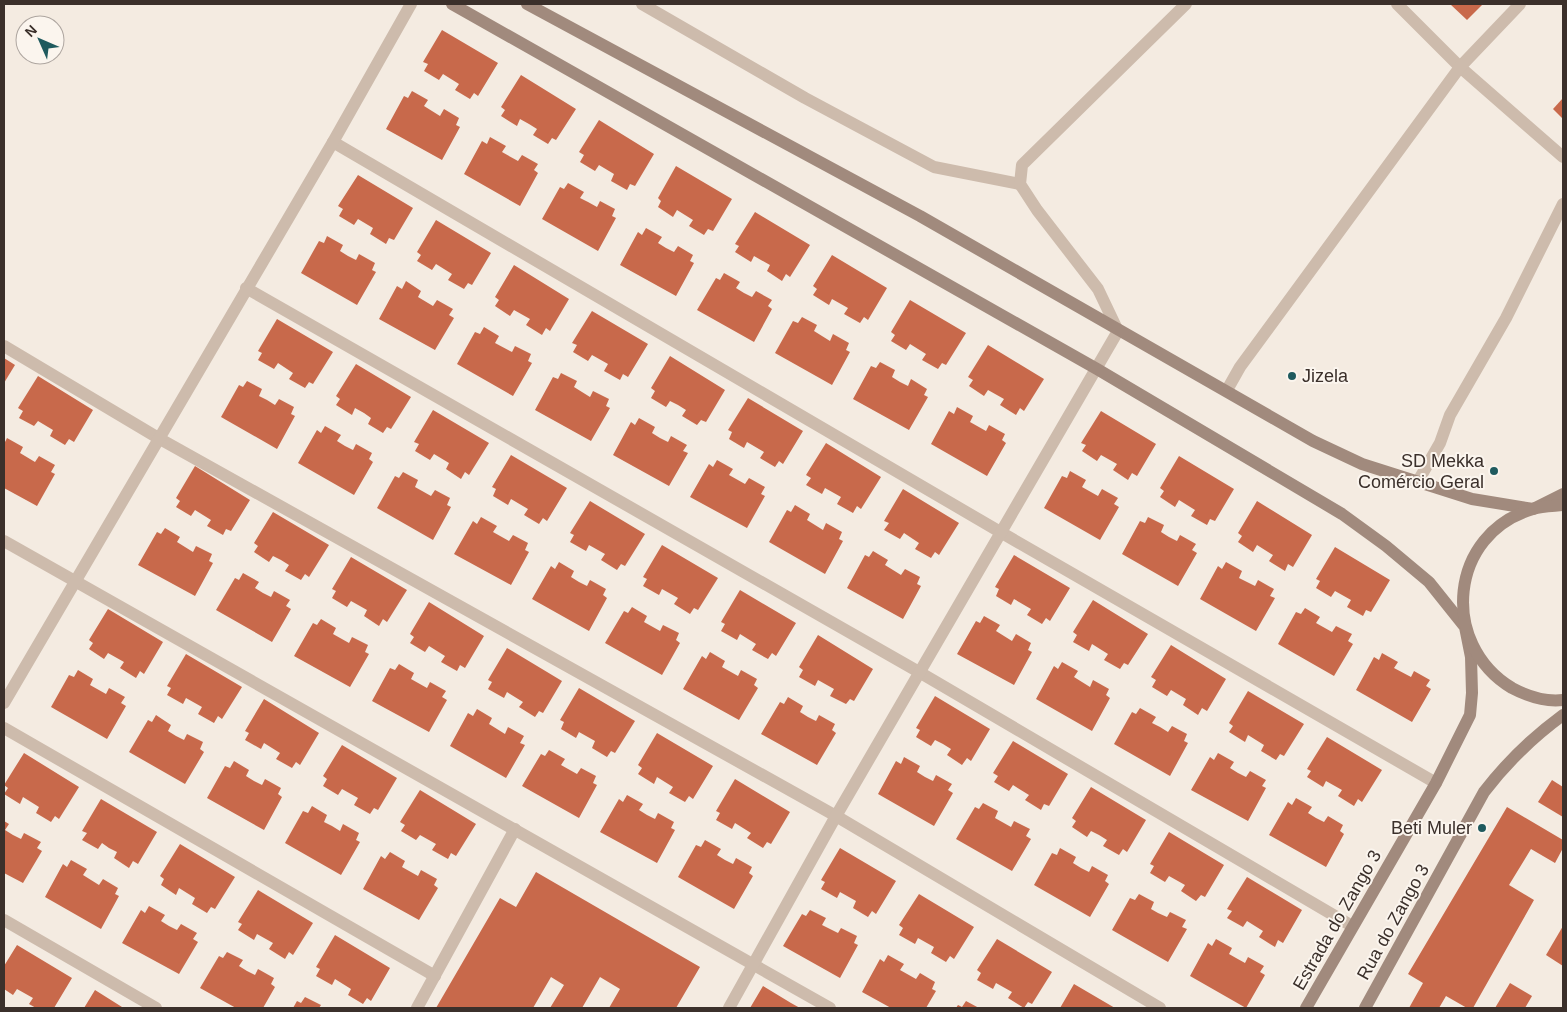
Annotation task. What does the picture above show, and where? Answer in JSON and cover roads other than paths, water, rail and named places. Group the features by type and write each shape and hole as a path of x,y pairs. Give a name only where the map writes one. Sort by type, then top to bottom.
{"street":[{"path":"4,703 333,142 411,4"},
{"path":"452,4 1097,369 1342,514 1386,546 1429,582 1465,627"},
{"path":"527,4 920,216 1313,441 1362,464 1472,499 1533,509 1563,505"},
{"path":"642,4 805,98 934,167 1020,184"},
{"path":"1118,331 1098,289 1037,210 1020,184 1022,165 1186,4"},
{"path":"1397,4 1460,67 1563,157"},
{"path":"1226,390 1240,367 1460,67 1520,4"},
{"path":"333,142 1002,534 1436,783"},
{"path":"1417,483 1440,443 1450,415 1506,318 1563,204"},
{"path":"246,288 919,672 1352,926"},
{"path":"729,1008 836,816 919,672 1002,534 1118,331"},
{"path":"4,346 160,438 836,816 1160,1008"},
{"path":"1563,494 1506,521 1485,540 1469,565 1462,593 1465,627 1475,652 1495,677 1523,694 1555,701 1563,700"},
{"path":"4,540 75,583 830,1008"},
{"name":"Estrada do Zango 3","path":"1306,1008 1436,783 1470,715 1472,693 1471,657 1465,627"},
{"name":"Rua do Zango 3","path":"1365,1008 1484,792 1504,766 1541,731 1563,715"},
{"path":"4,728 435,976"},
{"path":"417,1008 515,829"},
{"path":"4,920 156,1008"}],"place":[{"name":"Jizela","path":"1292,376"},
{"name":"SD Mekka Comércio Geral","path":"1494,471"},
{"name":"Beti Muler","path":"1482,828"}]}
